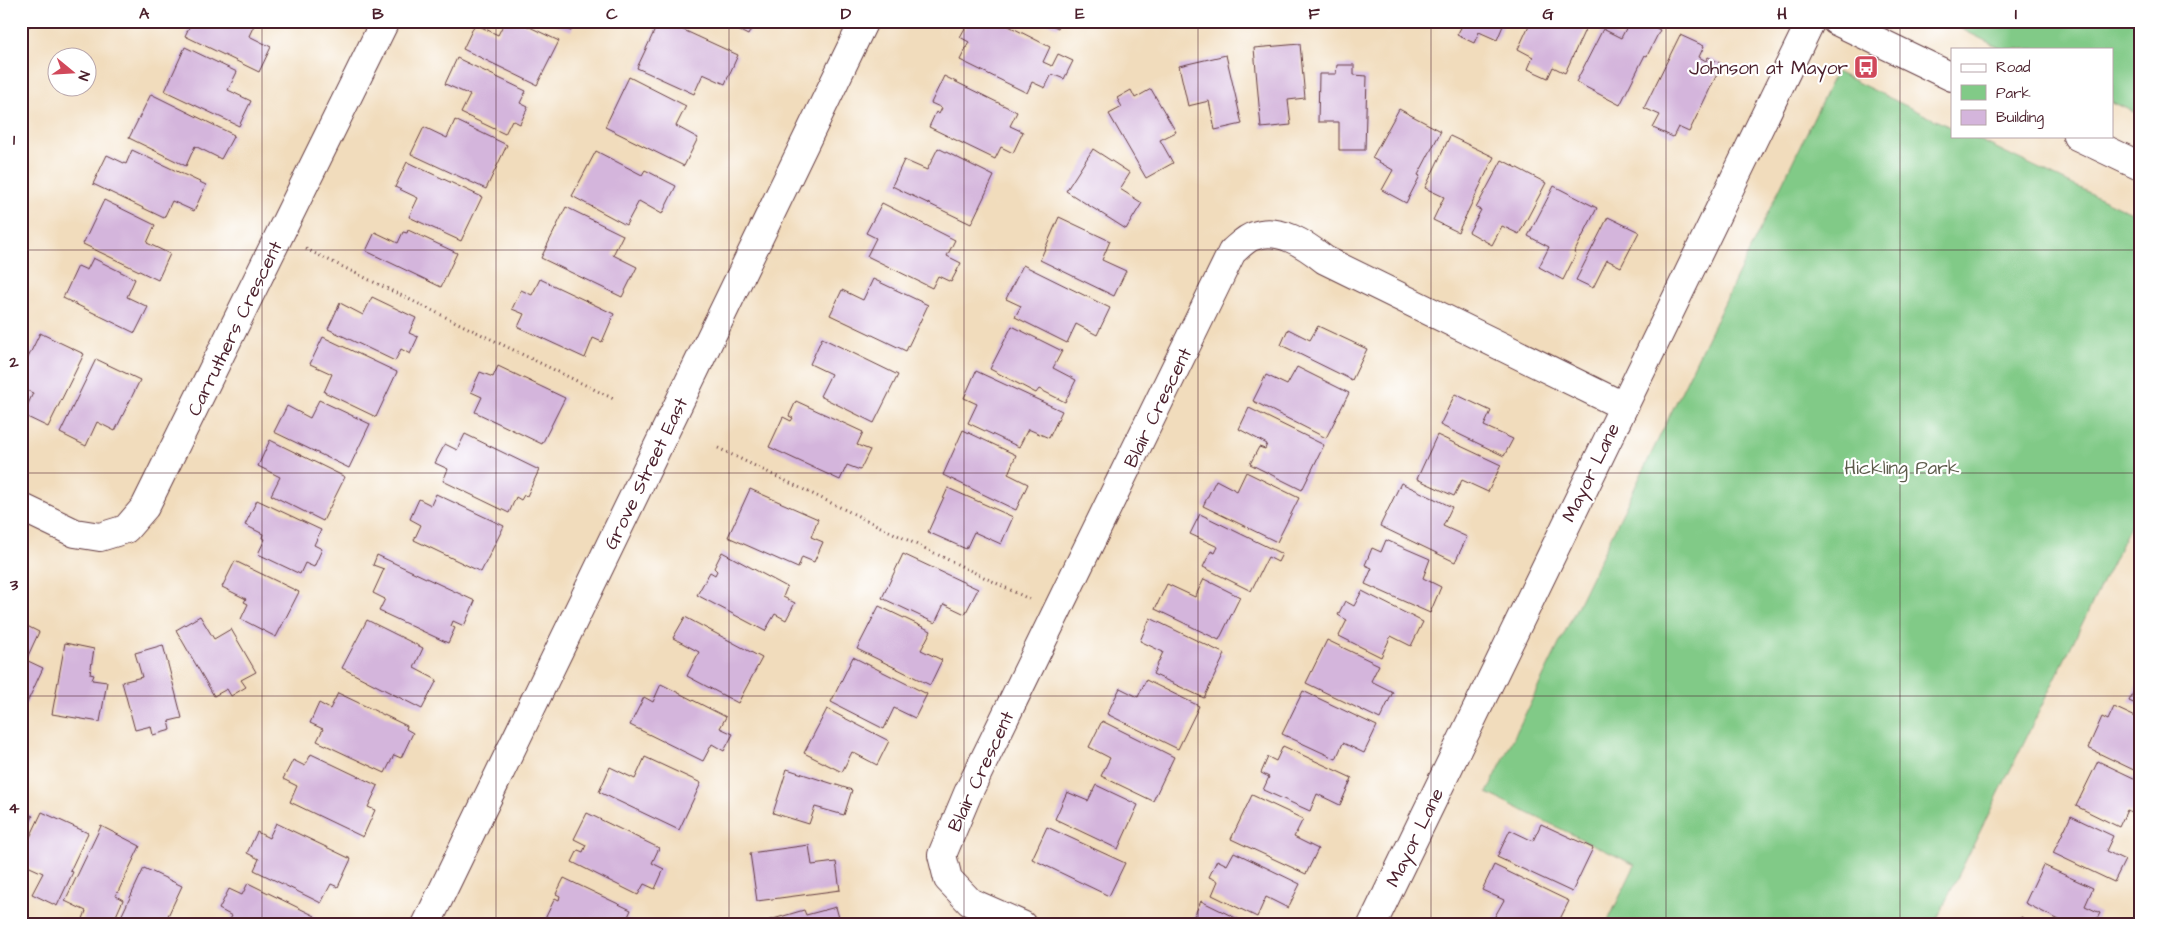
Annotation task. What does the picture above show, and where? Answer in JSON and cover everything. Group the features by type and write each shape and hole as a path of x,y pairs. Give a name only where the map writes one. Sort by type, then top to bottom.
{"street":[{"name":"Carruthers Crescent","path":"21,507 76,533 100,537 126,528 145,507 385,21"},
{"name":"Grove Street East","path":"426,925 864,21"},
{"name":"Mayor Lane","path":"1372,925 1811,21"},
{"path":"1836,21 1951,77"},
{"path":"2081,138 2140,166"},
{"name":"Blair Crescent","path":"1022,925 970,902 948,879 942,854 968,794 1232,252 1254,236 1278,234 1305,244 1325,260 1623,406"}],"path":[{"path":"305,248 616,400"},
{"path":"718,448 1034,601"}],"green space":[{"path":"1945,21 2140,21 2140,115 2114,103 2114,48 2000,48"},
{"name":"Hickling Park","path":"1836,72 1951,128 1951,138 1975,138 2140,217 2140,506 1934,925 1606,925 1635,865 1487,793"}],"building":[{"path":"21,21 32,21 29,27 21,23"},
{"path":"192,21 256,21 249,36 271,47 259,72 185,36"},
{"path":"505,21 517,21 559,41 537,85 463,49 475,24 498,35"},
{"path":"546,21 575,21 571,31"},
{"path":"659,21 664,21 738,55 725,84 703,74 694,94 637,68"},
{"path":"720,21 755,21 748,35"},
{"path":"969,21 999,21 1050,47 1043,62 1052,66 1058,54 1073,61 1064,79 1052,74 1045,88 1032,82 1027,93 960,60 969,42 960,37"},
{"path":"1043,21 1061,21 1058,28"},
{"path":"1458,21 1505,21 1497,40 1479,32 1474,43 1457,35 1463,24"},
{"path":"1531,21 1589,21 1565,73 1553,67 1548,78 1528,69 1533,57 1518,49"},
{"path":"1630,21 1643,21 1660,30 1620,105 1576,82 1603,29 1621,38"},
{"path":"21,33 26,35 21,44"},
{"path":"1680,35 1704,46 1699,57 1706,61 1708,57 1722,64 1689,132 1678,127 1673,137 1653,128 1660,115 1644,108"},
{"path":"1300,44 1305,98 1288,100 1291,125 1261,128 1254,48"},
{"path":"185,47 237,72 228,90 251,101 239,126 165,91"},
{"path":"1226,55 1242,124 1215,130 1209,101 1188,106 1179,66"},
{"path":"457,58 526,91 520,103 528,107 520,124 512,120 505,134 461,113 470,95 445,84"},
{"path":"1337,65 1354,65 1354,75 1367,76 1365,150 1339,150 1339,122 1318,122 1319,74 1336,74"},
{"path":"944,76 1017,112 1010,126 1023,132 1013,153 1001,147 995,159 929,127 936,112 939,114 942,108 931,103"},
{"path":"629,77 686,106 676,126 698,138 684,166 605,127"},
{"path":"1151,89 1176,132 1160,140 1173,163 1146,178 1109,114 1122,107 1117,98 1131,90 1135,98"},
{"path":"151,94 234,135 221,159 195,146 186,166 129,138"},
{"path":"1399,109 1441,131 1406,203 1382,190 1393,170 1372,158"},
{"path":"455,120 507,145 486,189 411,154 424,127 447,138"},
{"path":"1450,136 1494,157 1458,232 1433,220 1444,197 1425,188"},
{"path":"938,148 994,176 971,224 892,186 904,160 927,170"},
{"path":"1093,149 1130,173 1120,189 1142,203 1126,229 1066,191"},
{"path":"132,150 206,185 194,211 172,201 164,218 93,184 107,155 126,164"},
{"path":"596,151 642,175 645,170 676,186 662,214 639,201 626,225 572,196"},
{"path":"1502,160 1546,183 1519,234 1502,226 1492,245 1469,232 1481,210 1476,208"},
{"path":"407,162 482,197 461,241 409,217 418,198 395,187"},
{"path":"1554,186 1597,208 1574,253 1576,254 1563,280 1539,267 1549,247 1528,236"},
{"path":"104,200 155,225 147,243 170,254 158,280 83,244"},
{"path":"882,203 955,240 947,256 961,263 951,282 938,276 932,288 867,256 876,238 866,233"},
{"path":"566,207 623,235 613,255 637,267 622,297 541,258"},
{"path":"1059,217 1110,241 1102,260 1126,271 1114,296 1040,260"},
{"path":"1608,217 1639,232 1621,267 1607,260 1593,288 1576,280"},
{"path":"408,230 457,253 441,287 366,251 375,232 398,243 403,232 407,233"},
{"path":"93,258 135,279 127,297 148,307 135,333 63,298 78,266 87,270"},
{"path":"1023,265 1110,308 1097,335 1076,324 1067,343 1015,317 1021,306 1006,299"},
{"path":"540,279 614,314 602,342 593,338 585,358 518,327 524,314 512,309 521,290 532,295"},
{"path":"873,279 928,305 906,351 830,315 842,290 863,300"},
{"path":"372,297 416,318 409,333 418,337 410,354 401,349 395,361 328,329 340,303 363,315"},
{"path":"21,323 27,326 21,339"},
{"path":"1012,326 1062,351 1053,368 1076,380 1065,402 1039,389 1036,393 990,369"},
{"path":"1318,326 1367,349 1352,380 1281,345 1288,329 1310,340"},
{"path":"40,333 84,354 48,427 23,415 33,393 21,388 21,372"},
{"path":"323,337 397,372 376,417 324,392 332,374 310,364"},
{"path":"822,338 898,375 874,423 820,396 831,374 810,364"},
{"path":"96,359 140,380 115,431 97,422 86,446 60,433"},
{"path":"498,366 565,398 542,444 475,412 482,397 471,392 480,372 493,377"},
{"path":"1297,367 1349,393 1326,438 1253,401 1266,375 1287,385"},
{"path":"976,371 1062,411 1049,438 1028,429 1019,447 968,423 977,404 964,398"},
{"path":"1455,394 1491,411 1484,426 1513,439 1504,456 1440,425"},
{"path":"319,400 370,424 349,468 274,432 287,406 310,418"},
{"path":"796,401 863,432 857,445 870,450 860,470 847,465 840,480 769,447 783,417 791,421 793,418 789,416"},
{"path":"1249,408 1324,445 1302,490 1250,464 1259,447 1265,449 1267,444 1239,429"},
{"path":"963,430 1016,455 1008,474 1028,484 1016,510 943,475"},
{"path":"465,434 539,470 527,496 524,495 521,500 516,497 509,513 443,481 448,469 435,463 445,444 457,450"},
{"path":"1437,435 1501,465 1488,492 1462,480 1454,496 1417,479"},
{"path":"270,440 345,477 323,521 271,495 280,477 258,466"},
{"path":"1246,472 1299,498 1277,542 1203,506 1216,480 1237,491"},
{"path":"1401,483 1452,507 1443,526 1467,537 1455,562 1380,526"},
{"path":"948,488 1013,517 1001,544 974,532 966,549 928,532"},
{"path":"750,489 818,519 811,537 823,542 814,562 802,557 798,568 728,537"},
{"path":"436,494 504,526 481,572 414,540 421,525 410,519 419,499 431,505"},
{"path":"257,500 321,530 314,545 322,549 314,567 305,563 300,574 258,554 265,539 262,538 263,534 245,525"},
{"path":"1200,514 1282,554 1278,562 1268,557 1251,591 1203,567 1211,551 1215,553 1218,547 1190,534"},
{"path":"1386,540 1430,559 1423,578 1441,587 1430,613 1365,584 1372,568 1365,565 1372,548 1381,552"},
{"path":"722,552 787,587 783,597 795,603 786,620 775,614 765,631 697,595 710,572 715,575 717,571 714,568"},
{"path":"903,554 978,589 965,614 944,604 935,623 882,598"},
{"path":"377,555 475,601 464,626 453,621 451,626 455,628 448,643 379,611 385,599 373,593 384,569 373,565"},
{"path":"235,561 299,592 276,637 241,619 248,604 244,602 246,599 222,587"},
{"path":"1204,579 1240,597 1219,640 1155,609 1167,584 1195,597"},
{"path":"1362,591 1423,622 1411,646 1391,636 1381,657 1339,636 1347,620 1338,615 1345,601 1354,606"},
{"path":"879,606 931,631 921,650 942,660 930,685 857,649"},
{"path":"200,616 214,639 231,629 256,672 241,680 246,687 231,696 227,689 214,696 176,630"},
{"path":"685,617 762,658 738,703 687,676 699,652 673,638"},
{"path":"1150,618 1225,654 1204,698 1153,674 1163,652 1140,641"},
{"path":"367,620 423,648 414,668 437,680 422,709 342,668"},
{"path":"21,623 39,632 26,660 43,668 26,705 21,703"},
{"path":"1327,640 1379,665 1371,681 1393,692 1380,719 1306,683"},
{"path":"65,643 94,649 90,674 94,675 92,680 107,682 100,722 52,714"},
{"path":"163,645 182,718 169,721 171,730 153,735 151,726 135,730 122,682 142,677 135,653"},
{"path":"853,657 927,694 915,718 894,708 884,729 831,702"},
{"path":"2140,679 2140,706 2129,701"},
{"path":"1146,680 1199,706 1178,749 1107,714 1120,688 1138,697"},
{"path":"661,684 726,717 720,728 733,734 724,751 712,744 703,761 630,725 644,697 653,702"},
{"path":"1303,691 1377,726 1364,753 1343,743 1336,759 1282,734"},
{"path":"338,693 407,726 406,729 413,733 401,758 394,755 385,773 317,741 323,729 310,723 319,703 330,709"},
{"path":"2114,707 2140,719 2140,773 2088,748 2102,717 2108,720"},
{"path":"827,709 889,741 877,765 852,752 842,772 804,753"},
{"path":"1102,721 1174,757 1153,801 1101,776 1110,758 1089,747"},
{"path":"1283,746 1352,778 1340,805 1317,794 1310,811 1263,790 1269,777 1261,773 1268,757 1276,761"},
{"path":"311,754 378,786 368,807 375,810 363,837 290,802 297,786 283,779 293,760 305,766"},
{"path":"645,757 701,783 679,830 599,792 610,767 635,779"},
{"path":"2098,761 2140,781 2140,816 2127,810 2119,827 2076,806"},
{"path":"787,769 852,790 844,815 815,807 809,824 773,813"},
{"path":"1096,785 1138,805 1118,849 1055,819 1067,792 1088,801"},
{"path":"1252,795 1303,819 1294,837 1318,849 1306,874 1231,839"},
{"path":"21,798 26,800 21,811"},
{"path":"21,811 33,816 21,842"},
{"path":"42,812 88,833 70,871 73,872 57,906 32,894 43,873 21,863 21,856"},
{"path":"587,813 659,848 652,863 664,869 655,889 644,884 638,895 572,862 578,850 583,852 586,845 574,839"},
{"path":"2071,816 2113,836 2106,851 2125,860 2114,882 2053,853"},
{"path":"276,823 351,859 338,887 331,884 321,903 254,870 259,859 247,853 257,832 269,838"},
{"path":"1541,824 1593,848 1572,892 1497,857 1510,830 1533,841"},
{"path":"101,826 140,846 116,896 123,900 112,925 95,925 83,919 86,911 65,901"},
{"path":"1047,827 1125,863 1109,896 1032,859"},
{"path":"809,845 812,865 836,862 840,890 757,901 750,853"},
{"path":"1234,852 1300,884 1288,908 1266,897 1257,917 1212,895 1218,881 1209,877 1217,860 1227,865"},
{"path":"1494,865 1569,901 1557,925 1507,925 1494,918 1504,900 1482,890"},
{"path":"2043,865 2093,888 2085,906 2100,913 2094,925 2069,925 2025,903"},
{"path":"144,868 182,886 167,918 175,922 173,925 118,923"},
{"path":"564,878 631,910 627,919 640,925 546,925 543,923 555,898 559,900 560,896 556,894"},
{"path":"248,883 315,916 311,925 227,925 232,916 219,909 229,889 242,895"},
{"path":"1201,901 1250,925 1190,925"},
{"path":"836,907 841,925 753,925 804,910 806,915"},
{"path":"2021,917 2038,925 2017,925"}],"place":[{"name":"Johnson at Mayor","path":"1866,67"}]}
